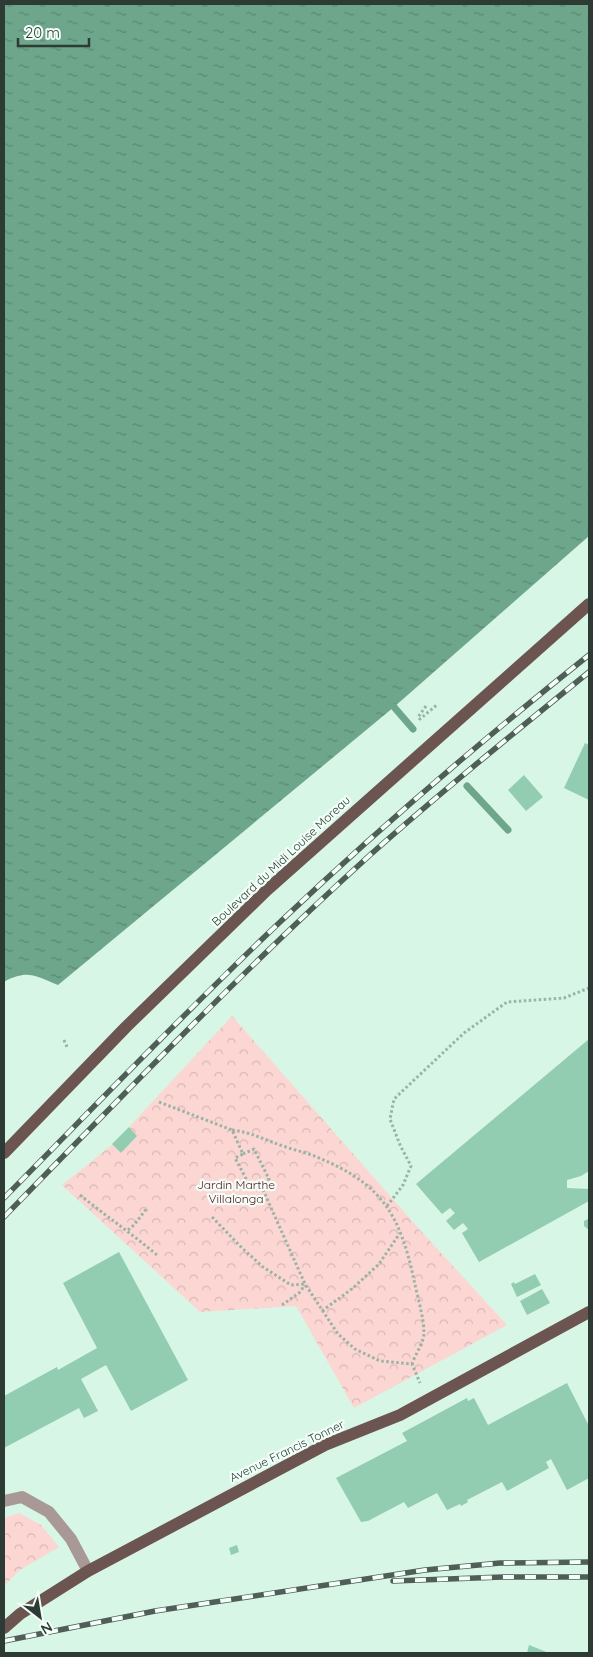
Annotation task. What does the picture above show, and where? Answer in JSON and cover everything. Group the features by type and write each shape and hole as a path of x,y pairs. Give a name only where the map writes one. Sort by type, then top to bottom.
{"main road":[{"name":"Boulevard du Midi Louise Moreau","path":"4,1153 136,1017 267,890 589,604"},
{"name":"Avenue Francis Tonner","path":"4,1628 20,1614 88,1572 325,1445 400,1415 589,1312"}],"street":[{"path":"4,1501 22,1497 49,1512 71,1539 88,1572"}],"path":[{"path":"426,706 418,717 420,719 438,704"},
{"path":"387,1206 403,1185 411,1166 390,1119 394,1099 464,1033 507,1002 564,998 589,988"},
{"path":"64,1040 68,1049"},
{"path":"159,1102 232,1130 250,1132 284,1147 318,1157 353,1174 387,1206 400,1233 409,1259 424,1334 412,1364 427,1400"},
{"path":"232,1130 244,1154"},
{"path":"254,1149 269,1179 260,1183 251,1188 235,1158 254,1149"},
{"path":"260,1183 305,1284 338,1334 355,1349 380,1361 412,1364"},
{"path":"80,1195 128,1230 157,1255"},
{"path":"128,1230 147,1208"},
{"path":"212,1217 263,1267 291,1285 305,1284"},
{"path":"322,1311 353,1288 379,1264 400,1233"},
{"path":"282,1305 299,1293 305,1284"}],"green space":[{"name":"Jardin Marthe Villalonga","path":"232,1016 419,1229 507,1325 354,1408 296,1306 200,1312 62,1185 113,1144 121,1153 137,1136 129,1127"},
{"path":"19,1513 41,1525 59,1547 20,1570 4,1586 4,1518"}],"water":[{"path":"4,4 589,4 589,536 394,707 58,985 31,975 19,976 4,982"}],"building":[{"path":"585,743 589,745 589,800 564,788"},
{"path":"524,775 543,797 526,811 508,790"},
{"path":"589,1039 589,1171 581,1176 567,1180 567,1188 589,1189 589,1201 479,1262 462,1233 468,1229 463,1223 454,1230 446,1221 455,1213 450,1208 442,1214 416,1184"},
{"path":"129,1127 137,1136 121,1153 112,1144"},
{"path":"589,1219 589,1230 584,1226 584,1221"},
{"path":"119,1252 188,1380 131,1411 106,1365 81,1379 98,1411 84,1418 79,1408 4,1448 4,1396 57,1367 58,1370 97,1348 63,1283"},
{"path":"535,1274 541,1285 517,1297 511,1284 514,1282 515,1284"},
{"path":"542,1289 550,1303 527,1315 520,1301"},
{"path":"567,1383 589,1426 589,1478 567,1490 551,1459 546,1462 549,1468 507,1491 502,1482 467,1500 468,1502 461,1506 460,1504 447,1510 437,1493 408,1508 404,1502 368,1521 361,1522 336,1478 407,1441 402,1433 467,1398 468,1401 474,1398 488,1425"},
{"path":"237,1545 239,1552 231,1555 229,1548"},
{"path":"529,1645 549,1653 527,1653"}],"waterway":[{"path":"394,707 413,729"},
{"path":"467,786 508,830"}],"railway":[{"path":"4,1198 140,1059 316,888 431,786 589,655"},
{"path":"4,1217 184,1033 370,855 589,672"},
{"path":"4,1641 155,1611 425,1570 500,1563 589,1562"},
{"path":"393,1581 503,1577 589,1577"}]}
